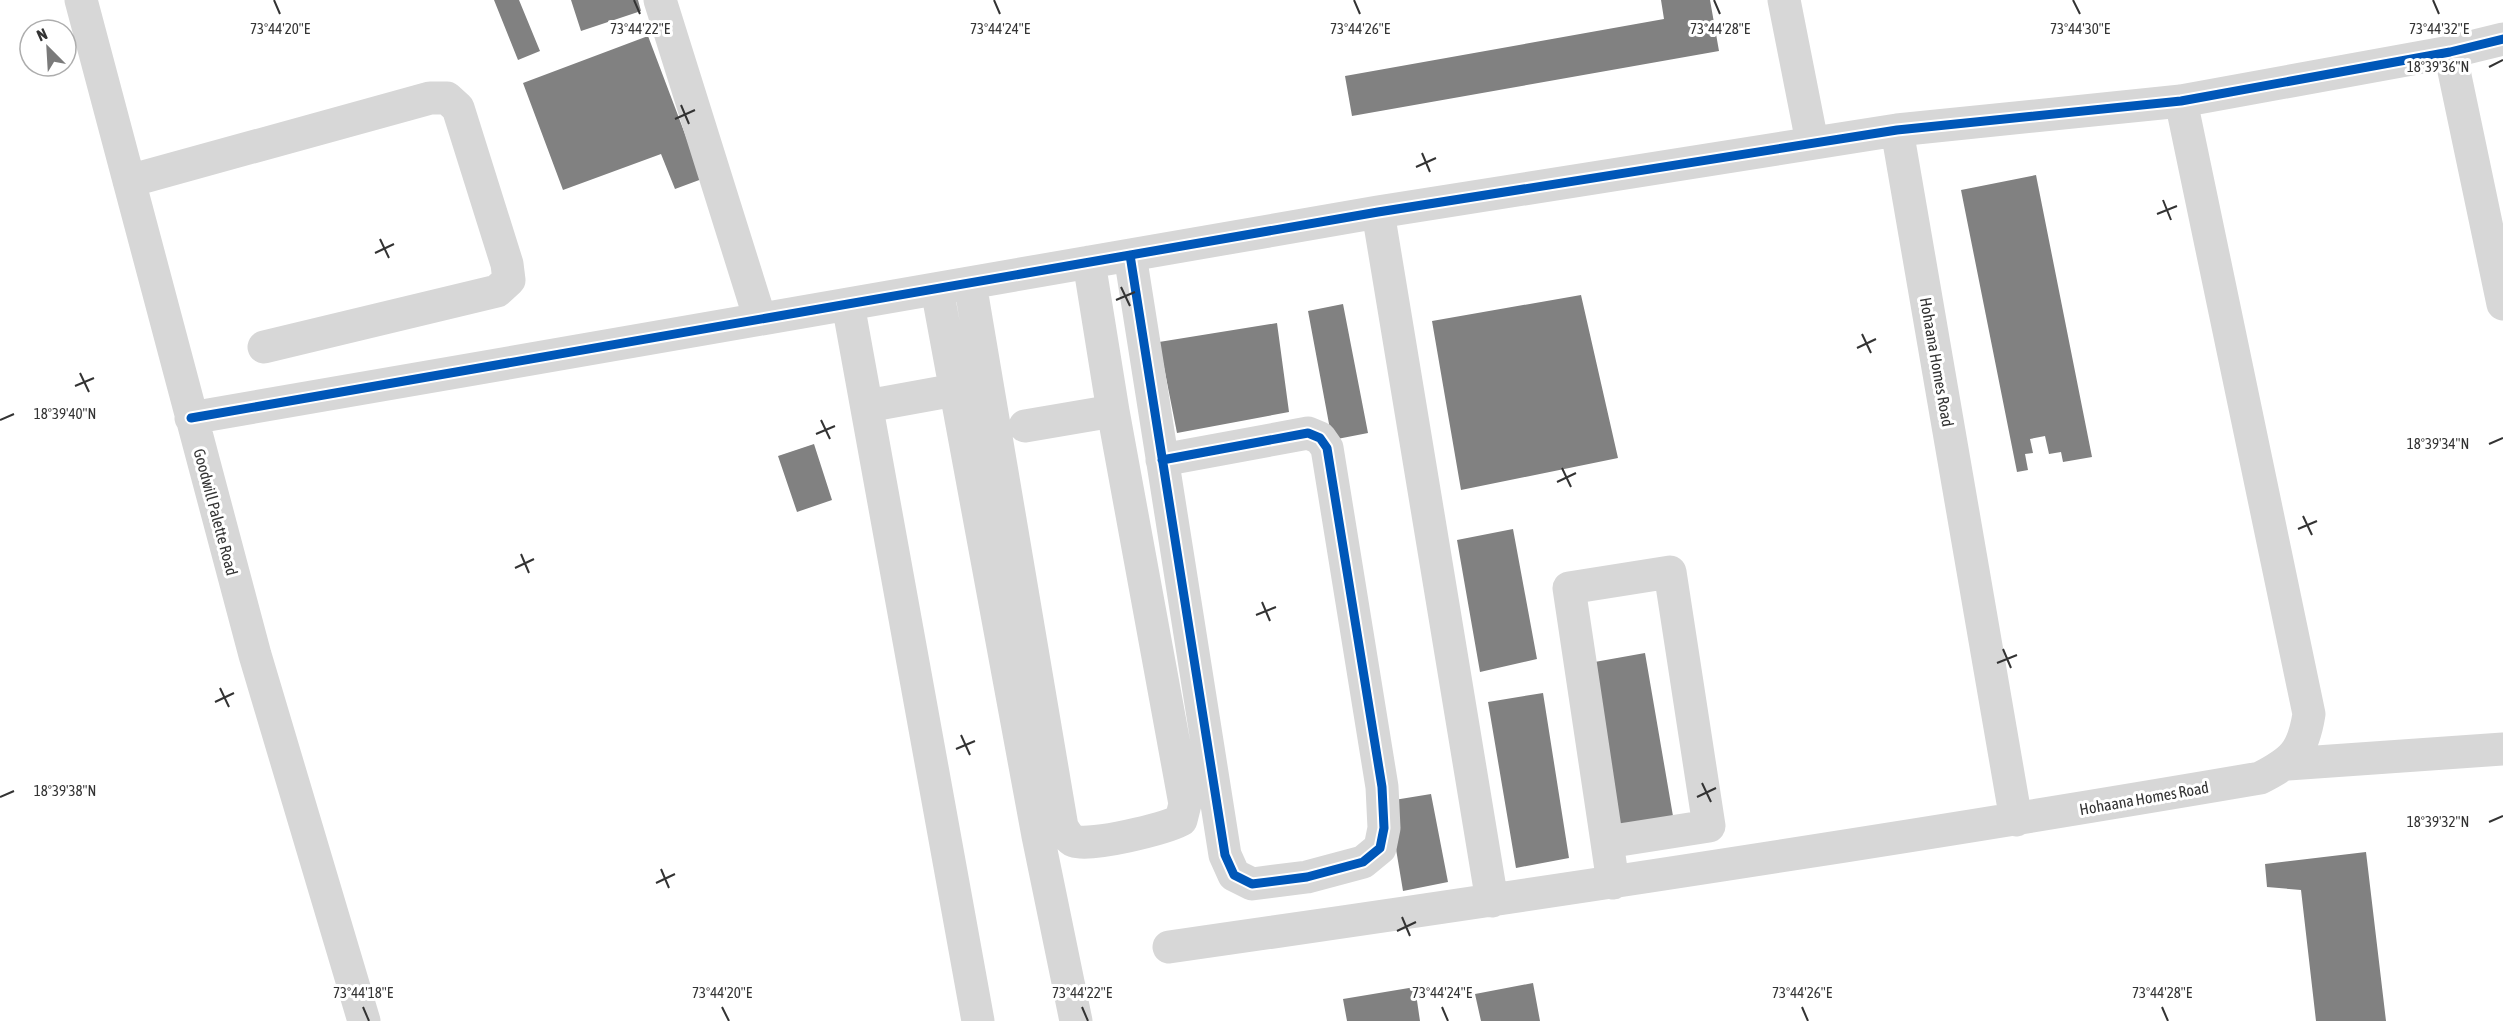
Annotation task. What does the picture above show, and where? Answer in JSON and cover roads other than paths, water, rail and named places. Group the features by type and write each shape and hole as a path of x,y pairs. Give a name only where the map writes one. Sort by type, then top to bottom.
{"street":[{"name":"Goodwill Palette Road","path":"81,0 255,655 364,1021"},
{"path":"660,0 760,319"},
{"path":"1784,0 1812,142"},
{"path":"191,418 1378,212 1897,130 2181,101 2451,52 2503,39"},
{"path":"2451,52 2503,304"},
{"path":"129,181 430,99 447,98 458,108 507,264 509,280 497,291 264,347"},
{"path":"2181,101 2309,714 2305,737 2288,764"},
{"name":"Hohaana Homes Road","path":"1897,130 2016,819 2260,778 2288,764"},
{"path":"1378,212 1492,901"},
{"path":"1130,255 1162,460 1225,855 1234,875 1252,884 1307,877 1363,862 1380,848 1384,828 1382,787 1327,448 1320,438 1308,433 1162,460"},
{"path":"970,283 1062,827 1072,840 1086,843 1168,827 1181,820 1185,804 1113,411 1089,262"},
{"path":"936,289 1038,836 1076,1021"},
{"path":"848,304 978,1021"},
{"path":"867,406 955,390"},
{"path":"1025,426 1113,411"},
{"path":"1607,842 1709,826 1670,573 1569,588 1607,842 1614,883"},
{"path":"2288,764 2503,749"},
{"path":"1169,947 1614,883 2016,819"}]}
